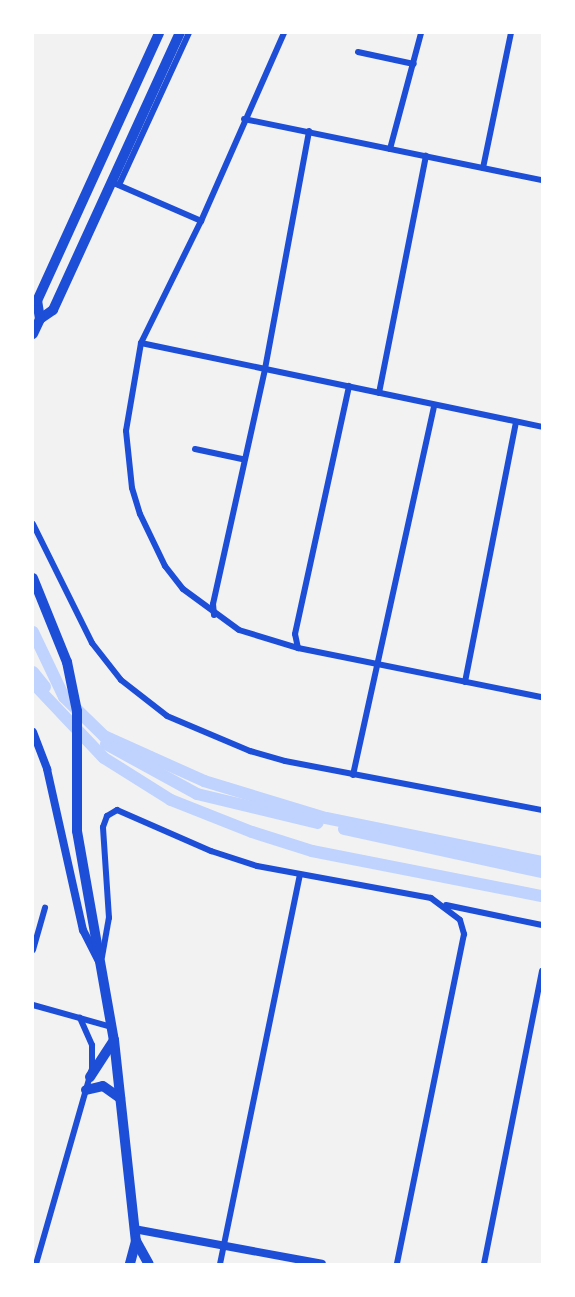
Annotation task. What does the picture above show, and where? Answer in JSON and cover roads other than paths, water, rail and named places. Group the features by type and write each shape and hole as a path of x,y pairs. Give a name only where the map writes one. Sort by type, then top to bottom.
{"main road":[{"path":"40,319 37,301 159,33"},
{"path":"33,334 40,319 53,310 116,184 180,33"},
{"path":"33,578 68,662 78,717 77,820 114,1040 134,1229 136,1241 149,1264"},
{"path":"90,1077 114,1040"},
{"path":"86,1090 103,1086 120,1098"},
{"path":"130,1264 136,1241"}],"street":[{"path":"189,33 116,184 201,221"},
{"path":"284,33 244,119 201,221 141,343 126,432 132,488 165,566 183,589 214,615 239,630 298,648 542,697"},
{"path":"390,149 421,33"},
{"path":"483,168 511,33"},
{"path":"358,52 414,64"},
{"path":"244,119 542,180"},
{"path":"214,615 213,604 242,459 265,369 309,132"},
{"path":"379,393 426,156"},
{"path":"141,343 542,427"},
{"path":"298,648 296,633 349,386"},
{"path":"353,775 434,406"},
{"path":"465,682 516,422"},
{"path":"195,449 242,459"},
{"path":"33,524 92,643 121,680 158,709 249,751 353,775 542,810"},
{"path":"33,732 47,769 83,930 100,964"},
{"path":"100,964 109,918 104,819 113,811 123,811 211,851 300,875 419,895 443,905 542,925"},
{"path":"220,1264 300,875"},
{"path":"397,1264 464,927 443,905"},
{"path":"33,950 45,908"},
{"path":"484,1264 542,971"},
{"path":"33,1005 112,1026"},
{"path":"36,1264 90,1077 92,1045 80,1018"},
{"path":"134,1229 225,1244 322,1264"}],"waterway":[{"path":"33,632 64,697 104,736 204,781 326,818 542,862"},
{"path":"33,672 45,687"},
{"path":"33,683 104,758 171,800 252,832 312,851 542,896"},
{"path":"106,744 197,794 318,823"},
{"path":"344,829 542,872"}]}
